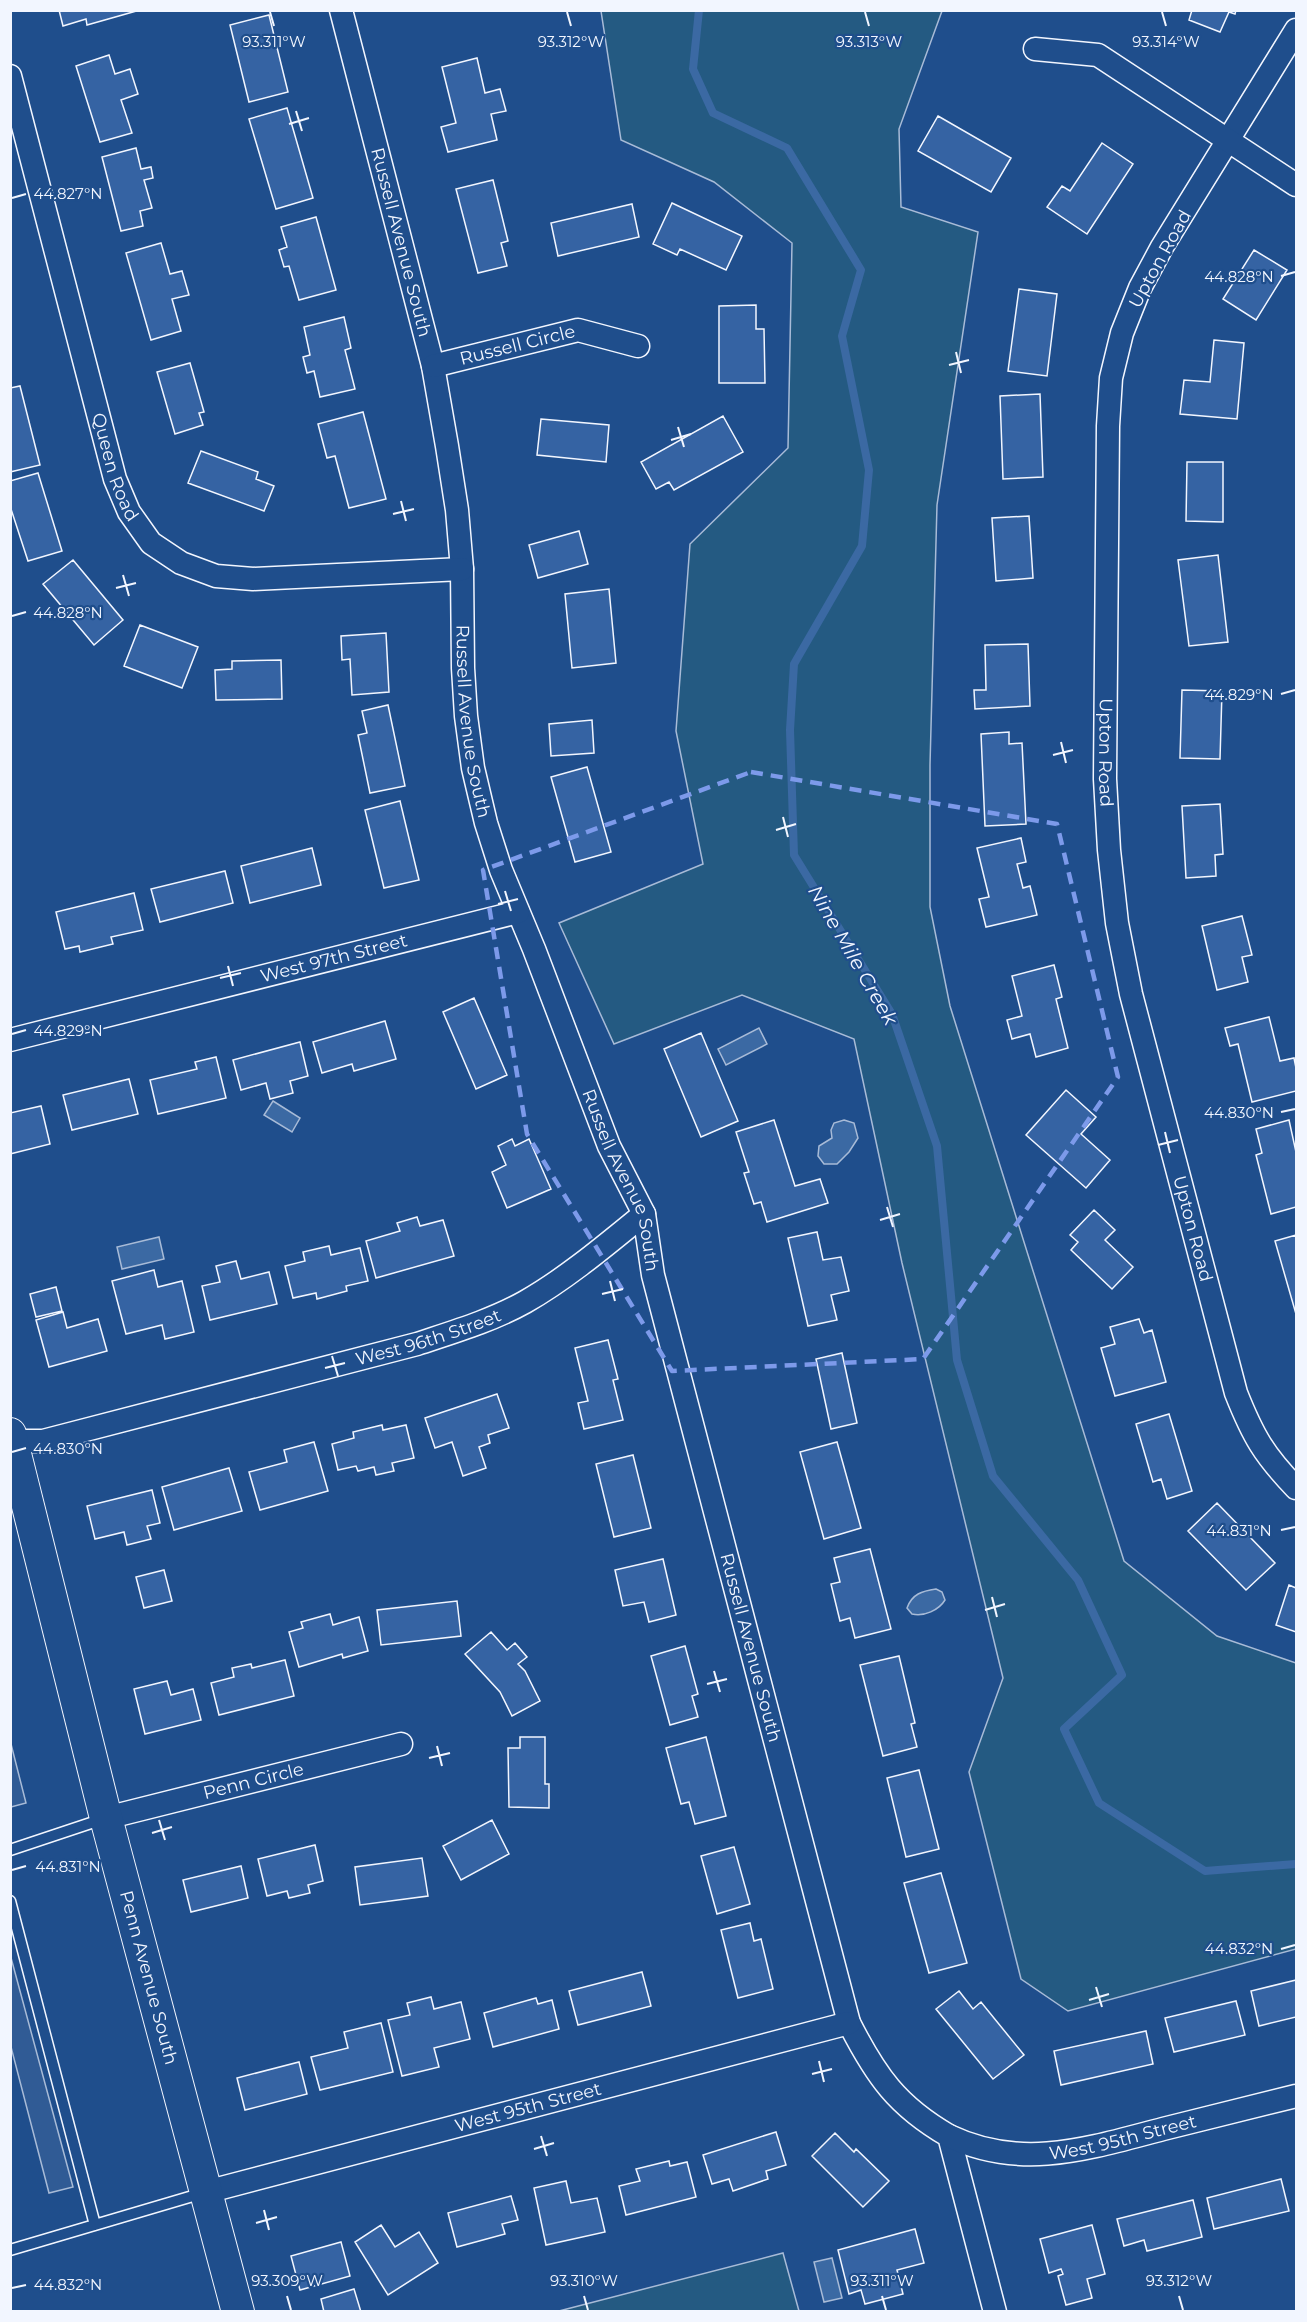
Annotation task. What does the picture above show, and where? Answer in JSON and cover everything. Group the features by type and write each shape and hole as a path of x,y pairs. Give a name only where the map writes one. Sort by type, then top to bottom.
{"main road":[{"name":"Penn Avenue South","path":"11,1439 106,1818 238,2312"}],"street":[{"name":"Russell Avenue South","path":"341,10 433,366 457,510 462,569 463,668 473,768 501,870 609,1146 644,1214 653,1275 849,2023 868,2061 893,2094 925,2122 949,2136"},
{"name":"Upton Road","path":"1296,30 1162,247 1140,288 1122,333 1112,378 1108,426 1105,779 1108,838 1117,923 1131,994 1236,1393 1251,1431 1273,1464 1296,1488"},
{"path":"1035,48 1098,55 1296,185"},
{"name":"Queen Road","path":"10,76 115,479 129,512 150,543 181,563 216,576 235,578 462,569"},
{"name":"Russell Circle","path":"433,366 578,330 638,346"},
{"name":"West 97th Street","path":"10,1040 518,912"},
{"name":"West 96th Street","path":"11,1439 44,1441 417,1344 472,1326 524,1302 571,1271 644,1214"},
{"name":"Penn Circle","path":"106,1818 401,1744"},
{"name":"West 95th Street","path":"206,2192 849,2023"},
{"name":"West 95th Street","path":"949,2136 1004,2154 1045,2155 1087,2149 1296,2096"},
{"path":"949,2136 996,2312"}],"lane":[{"path":"10,1850 106,1818"},
{"path":"10,1901 95,2225"},
{"path":"10,2250 206,2192"}],"highlighted area":[{"path":"751,772 1057,824 1118,1077 923,1359 672,1371 527,1134 483,870"}],"shaded area":[{"path":"601,11 942,11 899,129 901,207 978,232 937,505 930,765 930,907 950,1006 1124,1561 1217,1636 1296,1663 1296,1949 1068,2011 1021,1979 969,1772 1003,1678 902,1263 854,1039 742,995 614,1044 559,923 703,864 676,731 690,544 788,448 792,243 714,182 621,140"},
{"path":"759,1028 767,1044 726,1065 718,1049"},
{"path":"273,1101 300,1118 292,1132 264,1115"},
{"path":"844,1120 854,1123 858,1138 837,1164 824,1164 818,1156 819,1146 832,1138 831,1130 834,1123"},
{"path":"159,1237 164,1259 122,1269 117,1247"},
{"path":"936,1589 942,1592 945,1600 935,1610 917,1615 912,1614 907,1608 918,1594"},
{"path":"11,1744 26,1803 10,1807"},
{"path":"10,1954 73,2187 49,2193 11,2047"},
{"path":"783,2253 799,2311 559,2311"},
{"path":"832,2258 842,2298 824,2302 814,2262"}],"building":[{"path":"59,10 140,10 87,25 86,19 63,26"},
{"path":"1192,10 1236,10 1235,14 1229,12 1220,32 1189,20"},
{"path":"269,15 288,92 249,102 230,25"},
{"path":"109,55 115,74 130,69 138,94 121,100 132,133 100,142 76,66"},
{"path":"477,58 485,93 500,89 506,111 491,114 497,140 448,152 441,127 456,123 442,67"},
{"path":"287,108 313,198 276,209 249,119"},
{"path":"938,116 1011,158 991,192 918,151"},
{"path":"1102,143 1133,164 1087,234 1047,207 1062,186 1070,191"},
{"path":"136,148 141,169 151,167 153,178 144,180 152,208 140,211 143,226 121,231 102,157"},
{"path":"493,180 508,241 501,243 507,266 478,273 456,189"},
{"path":"672,203 742,236 726,270 680,249 677,255 653,244"},
{"path":"632,204 639,237 558,256 551,223"},
{"path":"316,217 336,290 299,300 289,266 284,267 279,250 287,247 281,227"},
{"path":"161,243 170,274 182,271 189,295 172,299 181,331 151,340 126,253"},
{"path":"1254,250 1287,270 1256,320 1223,299"},
{"path":"1019,289 1057,294 1047,376 1008,371"},
{"path":"756,305 756,329 764,329 765,383 719,383 719,306"},
{"path":"344,317 351,348 345,350 355,389 320,397 314,371 307,373 303,357 310,355 304,327"},
{"path":"1214,340 1244,343 1237,419 1180,414 1184,380 1210,382"},
{"path":"190,363 204,412 199,413 203,425 175,434 157,372"},
{"path":"20,386 40,465 10,472 10,388"},
{"path":"1040,394 1043,477 1003,479 1000,396"},
{"path":"363,412 386,499 349,508 335,456 327,458 318,424"},
{"path":"723,416 743,452 674,490 669,482 656,489 641,462"},
{"path":"541,419 609,425 606,462 537,455"},
{"path":"201,451 258,472 256,479 274,486 264,511 188,483"},
{"path":"1187,462 1223,462 1223,522 1186,521"},
{"path":"38,473 62,551 28,561 10,506 10,481"},
{"path":"1029,516 1033,578 996,581 992,518"},
{"path":"579,531 588,564 538,578 529,545"},
{"path":"1218,555 1228,642 1189,646 1178,560"},
{"path":"73,560 123,620 94,645 43,584"},
{"path":"609,589 616,663 572,668 565,594"},
{"path":"140,625 198,647 182,688 124,666"},
{"path":"386,633 389,692 352,695 350,659 342,660 341,636"},
{"path":"1028,644 1030,706 975,709 974,690 986,690 985,645"},
{"path":"281,660 282,699 216,700 215,670 232,669 232,661"},
{"path":"1182,690 1222,691 1220,759 1180,758"},
{"path":"388,705 405,786 370,793 358,735 367,733 362,711"},
{"path":"592,720 594,753 551,756 549,724"},
{"path":"1009,732 1009,744 1022,743 1026,824 985,826 981,734"},
{"path":"587,767 611,852 575,862 551,777"},
{"path":"400,801 419,880 384,888 365,810"},
{"path":"1220,804 1223,854 1215,855 1216,876 1186,878 1182,806"},
{"path":"1021,838 1026,862 1017,864 1023,888 1030,886 1037,915 986,927 979,899 989,897 977,848"},
{"path":"312,848 321,885 250,903 241,866"},
{"path":"225,871 233,903 160,922 151,889"},
{"path":"134,893 143,930 111,937 113,944 80,952 79,946 65,949 56,912"},
{"path":"1242,916 1252,955 1242,957 1248,982 1217,990 1202,926"},
{"path":"1054,965 1062,997 1056,999 1068,1048 1036,1057 1030,1034 1012,1039 1007,1020 1022,1016 1012,976"},
{"path":"474,998 507,1075 476,1089 443,1012"},
{"path":"1269,1017 1280,1061 1294,1058 1296,1091 1252,1102 1238,1044 1230,1046 1225,1028"},
{"path":"385,1021 396,1059 354,1071 352,1064 322,1073 313,1042"},
{"path":"701,1033 738,1121 701,1137 664,1049"},
{"path":"300,1042 308,1076 290,1081 293,1093 270,1099 266,1083 241,1090 233,1060"},
{"path":"216,1057 226,1098 158,1114 150,1080 197,1069 195,1062"},
{"path":"129,1079 138,1114 72,1130 63,1095"},
{"path":"1066,1090 1096,1117 1081,1134 1110,1160 1086,1188 1026,1135"},
{"path":"41,1106 50,1144 10,1154 10,1113"},
{"path":"774,1120 795,1186 820,1179 828,1203 767,1222 761,1202 754,1204 744,1173 749,1172 736,1132"},
{"path":"1289,1120 1296,1152 1296,1207 1271,1214 1256,1155 1262,1153 1256,1129"},
{"path":"512,1139 515,1146 529,1139 551,1189 507,1208 492,1172 506,1165 498,1146"},
{"path":"1094,1210 1115,1230 1105,1240 1133,1267 1112,1289 1071,1250 1078,1242 1070,1235"},
{"path":"417,1217 420,1226 443,1220 454,1256 376,1278 366,1241 400,1231 397,1223"},
{"path":"817,1232 823,1260 841,1257 849,1291 831,1295 837,1320 808,1326 788,1238"},
{"path":"1296,1235 1296,1314 1275,1241"},
{"path":"329,1246 331,1255 360,1248 368,1281 346,1286 347,1291 317,1299 316,1293 293,1298 285,1266 305,1261 303,1252"},
{"path":"236,1261 241,1279 269,1272 277,1304 210,1320 202,1286 220,1282 216,1266"},
{"path":"154,1270 158,1287 182,1281 194,1332 165,1339 162,1325 126,1334 112,1281"},
{"path":"56,1287 62,1311 36,1317 30,1294"},
{"path":"63,1312 67,1328 98,1319 107,1351 49,1367 36,1320"},
{"path":"1139,1319 1144,1333 1152,1330 1166,1382 1115,1396 1101,1348 1115,1344 1110,1327"},
{"path":"608,1340 618,1379 613,1380 623,1420 584,1429 578,1403 588,1401 575,1348"},
{"path":"842,1353 857,1423 831,1429 816,1359"},
{"path":"497,1394 509,1428 488,1435 490,1443 479,1447 486,1468 463,1476 452,1442 435,1448 425,1418"},
{"path":"1169,1414 1192,1491 1167,1499 1161,1479 1153,1482 1136,1424"},
{"path":"382,1425 383,1430 406,1425 414,1458 392,1463 394,1471 376,1475 374,1467 358,1471 356,1466 338,1470 332,1444 354,1438 353,1432"},
{"path":"314,1442 328,1491 260,1510 249,1472 287,1462 284,1450"},
{"path":"837,1442 861,1528 824,1539 800,1452"},
{"path":"633,1455 651,1528 614,1537 596,1464"},
{"path":"229,1468 242,1511 174,1530 162,1487"},
{"path":"152,1490 160,1523 147,1526 151,1539 127,1545 124,1532 95,1539 87,1506"},
{"path":"1217,1503 1275,1563 1246,1590 1188,1531"},
{"path":"870,1549 891,1629 855,1638 850,1618 840,1621 831,1584 840,1582 834,1558"},
{"path":"663,1559 676,1615 649,1622 644,1602 623,1606 615,1570"},
{"path":"164,1570 172,1601 144,1608 136,1577"},
{"path":"1289,1585 1296,1588 1296,1632 1276,1625"},
{"path":"457,1601 461,1636 381,1645 377,1610"},
{"path":"330,1614 333,1625 359,1617 368,1651 343,1658 342,1654 299,1667 289,1632 303,1628 301,1622"},
{"path":"491,1632 507,1650 515,1643 527,1657 518,1664 525,1671 540,1701 512,1716 500,1692 465,1654"},
{"path":"685,1646 698,1694 692,1696 698,1717 670,1725 651,1656"},
{"path":"899,1656 915,1723 911,1724 917,1747 883,1756 860,1665"},
{"path":"285,1660 294,1696 219,1715 211,1683 234,1677 232,1668 251,1664 252,1668"},
{"path":"167,1681 171,1695 193,1689 201,1720 145,1734 134,1689"},
{"path":"520,1737 545,1737 545,1784 549,1784 549,1808 509,1807 508,1748 520,1748"},
{"path":"706,1737 726,1816 695,1824 689,1802 681,1804 666,1748"},
{"path":"919,1770 939,1849 906,1857 887,1778"},
{"path":"492,1820 509,1854 461,1880 443,1846"},
{"path":"315,1845 323,1881 308,1885 310,1893 289,1898 287,1891 267,1896 258,1859"},
{"path":"734,1847 750,1904 717,1914 701,1856"},
{"path":"422,1858 428,1896 360,1905 355,1867"},
{"path":"241,1866 248,1898 191,1912 183,1880"},
{"path":"941,1873 967,1963 929,1973 904,1883"},
{"path":"750,1923 754,1941 761,1939 773,1989 738,1998 721,1930"},
{"path":"642,1972 651,2006 578,2025 569,1991"},
{"path":"1296,1980 1296,2017 1259,2026 1251,1991"},
{"path":"959,1991 973,2009 981,2002 1024,2055 993,2079 936,2009"},
{"path":"431,1997 434,2009 461,2002 470,2039 434,2048 439,2067 402,2076 388,2020 410,2015 407,2003"},
{"path":"536,1998 538,2004 552,2000 559,2029 493,2047 484,2013"},
{"path":"1236,2001 1245,2035 1174,2052 1165,2018"},
{"path":"381,2023 393,2072 320,2090 311,2057 348,2048 344,2032"},
{"path":"1146,2031 1153,2064 1061,2085 1054,2051"},
{"path":"299,2062 307,2094 245,2110 237,2078"},
{"path":"776,2132 786,2165 766,2171 768,2179 733,2191 729,2179 712,2184 703,2155"},
{"path":"835,2133 854,2152 856,2149 889,2181 863,2207 812,2156"},
{"path":"669,2161 670,2166 687,2162 696,2197 626,2215 619,2186 640,2181 636,2169"},
{"path":"1281,2179 1289,2211 1214,2229 1207,2198"},
{"path":"566,2181 571,2203 597,2198 605,2232 546,2245 534,2188"},
{"path":"511,2196 518,2220 502,2224 505,2234 457,2247 448,2213"},
{"path":"1193,2200 1202,2237 1147,2251 1144,2240 1124,2246 1117,2219"},
{"path":"381,2225 395,2247 419,2232 438,2263 388,2295 355,2242"},
{"path":"1092,2225 1105,2274 1087,2279 1092,2298 1066,2305 1058,2276 1063,2274 1061,2269 1049,2273 1040,2239"},
{"path":"915,2229 924,2263 897,2270 903,2294 865,2304 861,2290 849,2294 838,2250"},
{"path":"341,2242 350,2276 300,2290 291,2256"},
{"path":"354,2289 361,2312 324,2312 321,2299"}],"waterway":[{"name":"Nine Mile Creek","path":"699,10 693,69 713,113 787,148 861,270 842,336 869,470 862,546 794,664 790,730 794,855 892,1014 937,1146 957,1360 993,1476 1078,1580 1122,1675 1064,1729 1099,1803 1205,1871 1296,1864"}]}
